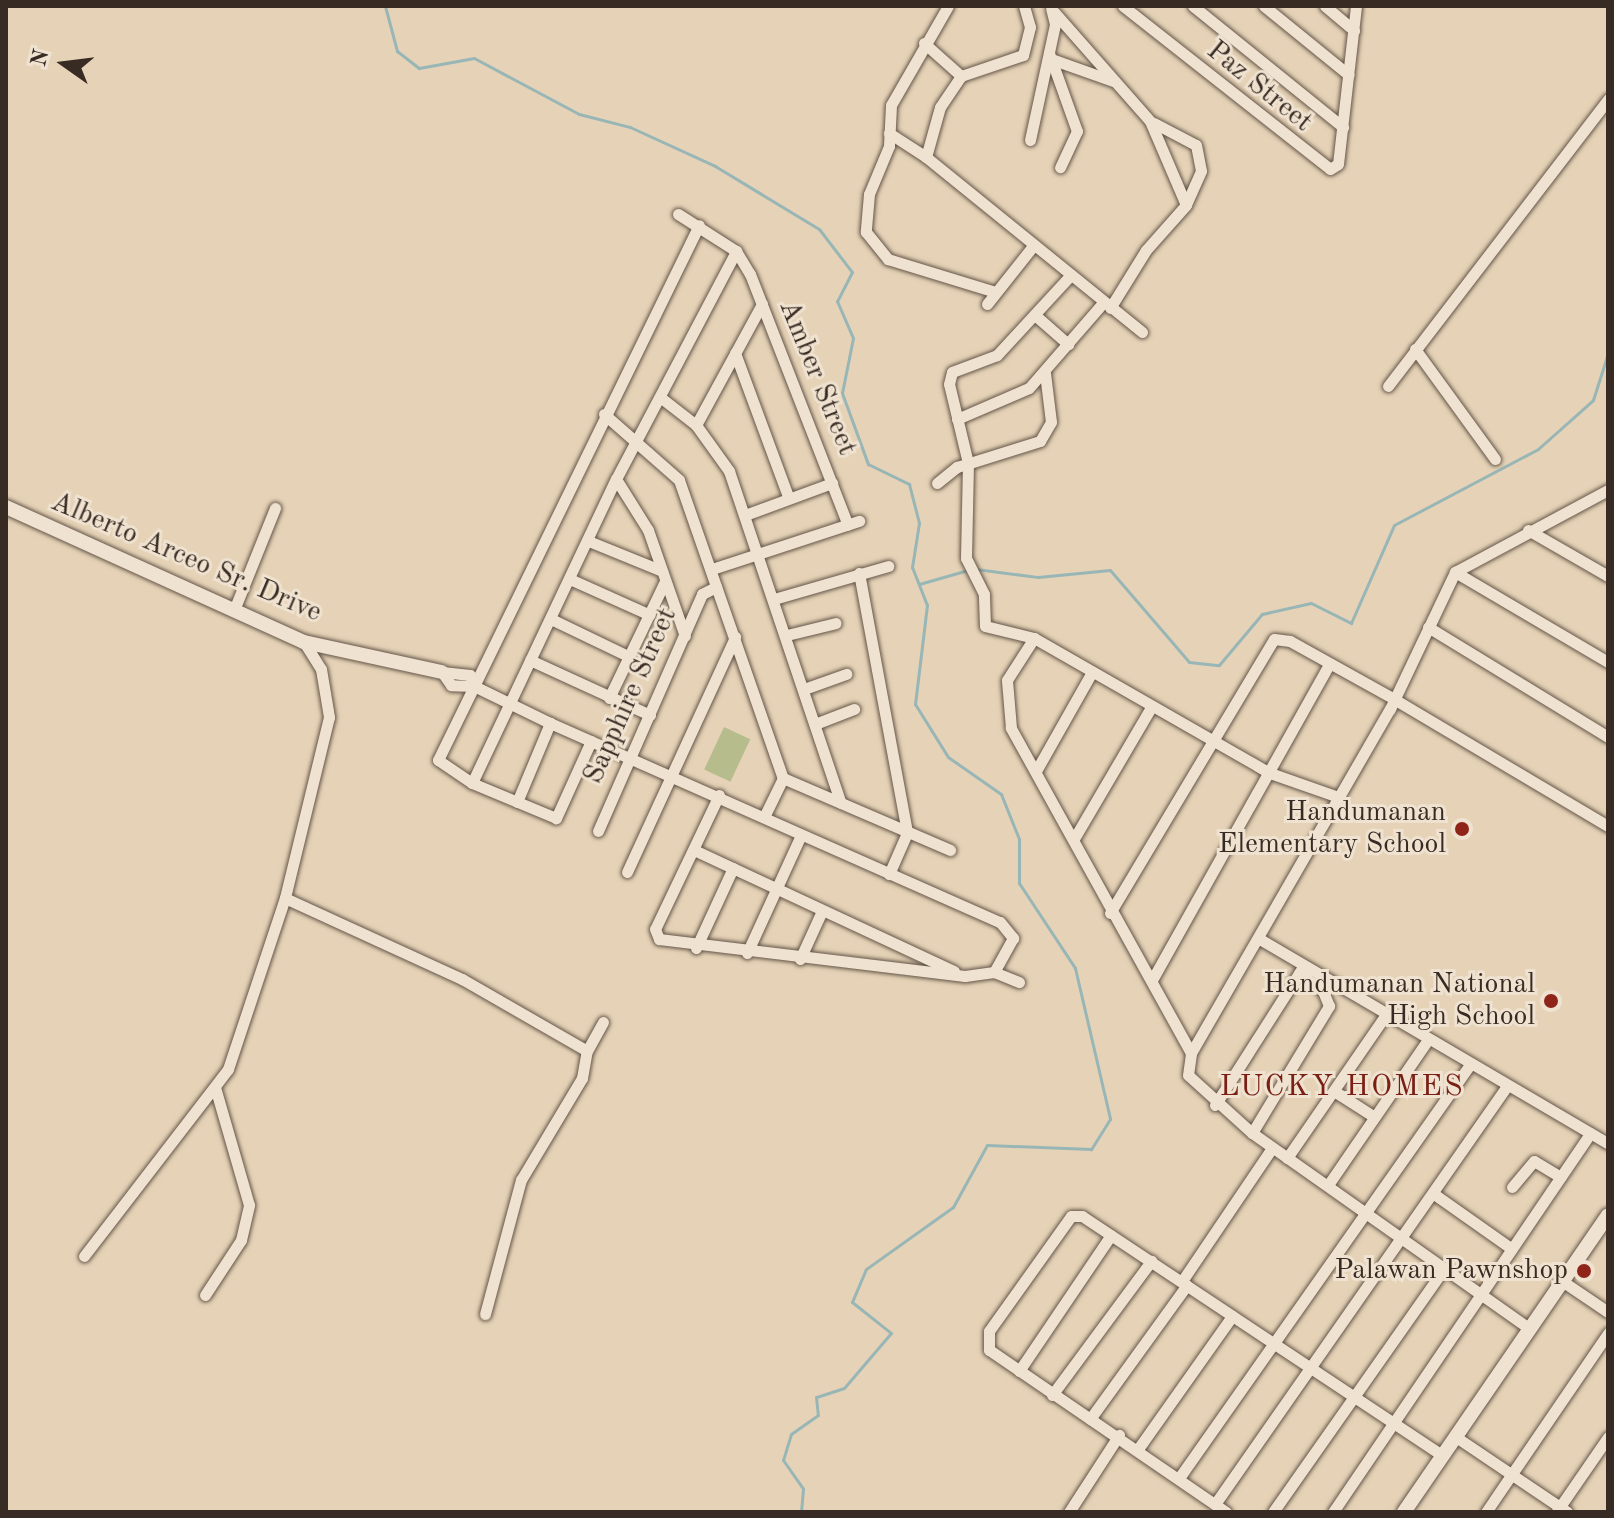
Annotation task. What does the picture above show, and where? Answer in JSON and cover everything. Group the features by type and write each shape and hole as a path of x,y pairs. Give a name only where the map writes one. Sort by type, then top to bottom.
{"street":[{"path":"948,6 891,105 889,133 863,216 873,247 912,269 995,292"},
{"path":"926,157 940,107 961,76 1023,55 1030,27 1024,6"},
{"path":"1193,6 1343,127"},
{"path":"1264,6 1349,75"},
{"path":"1325,6 1354,30"},
{"path":"1343,127 1356,6"},
{"name":"Paz Street","path":"1129,8 1330,169 1338,164 1343,127"},
{"path":"1030,140 1052,56 1052,9"},
{"path":"1052,9 1150,121 1186,205"},
{"path":"924,43 961,76"},
{"path":"1052,56 1115,82"},
{"path":"1052,56 1077,131 1060,167"},
{"path":"1388,386 1608,99"},
{"path":"957,419 1013,398 1045,373 1068,344 1106,306 1146,250 1186,205 1201,171 1196,145 1150,121"},
{"path":"889,133 926,157 1069,277 1142,332"},
{"path":"472,783 509,702 591,542 616,479 736,251 678,214"},
{"path":"591,741 556,818 472,783 443,766 437,751 474,686 604,414 699,225"},
{"path":"987,304 1033,246"},
{"name":"Amber Street","path":"736,251 762,304 832,483 853,523 761,555"},
{"path":"1069,277 997,355 952,372 957,419 968,463 966,558 978,576 985,626 1034,638 1270,773 1338,797"},
{"path":"696,425 762,304"},
{"path":"1036,316 1068,344"},
{"path":"1415,349 1495,459"},
{"path":"735,353 788,496"},
{"path":"937,483 968,463 1047,433 1045,373"},
{"path":"660,397 696,425 729,471 761,555 841,803"},
{"path":"604,414 679,480 783,778 764,817"},
{"path":"616,479 639,509 685,636"},
{"path":"745,515 788,496 832,483"},
{"path":"1191,1053 1394,699 1455,572 1528,530 1605,494"},
{"name":"Alberto Arceo Sr. Drive","path":"6,507 304,642 442,672"},
{"path":"234,610 275,508"},
{"path":"1528,530 1608,576"},
{"path":"591,542 663,576"},
{"path":"712,569 761,555"},
{"path":"774,599 888,566"},
{"path":"1455,572 1608,662"},
{"path":"859,573 907,833 889,874"},
{"path":"609,698 650,615 663,576"},
{"path":"572,580 650,615"},
{"name":"Sapphire Street","path":"598,831 702,594 716,587"},
{"path":"551,619 628,656"},
{"path":"787,635 836,623"},
{"path":"1428,627 1608,737"},
{"path":"627,872 674,777 735,637"},
{"path":"1034,638 1007,680 1005,701 1011,728 1075,837 1110,913 1152,980 1191,1053 1191,1085 1272,1148 1404,1237 1530,1329"},
{"path":"1110,913 1274,639 1394,699 1608,826"},
{"path":"84,1256 215,1087 241,1042 285,898 329,717 321,669 304,642"},
{"path":"530,660 650,715"},
{"path":"1152,980 1329,664"},
{"path":"442,672 451,685 474,686 630,759 719,795 1010,931 994,972"},
{"path":"1036,771 1092,672"},
{"path":"804,689 846,674"},
{"path":"1075,837 1152,706"},
{"path":"815,724 854,709"},
{"path":"517,802 550,723"},
{"path":"783,778 950,850"},
{"path":"719,795 655,929 667,944 965,976 994,972 1019,982"},
{"path":"747,953 801,835"},
{"path":"694,850 775,891 965,976"},
{"path":"696,948 733,868"},
{"path":"285,898 462,979 587,1051"},
{"path":"800,959 822,911"},
{"path":"1258,938 1302,969 1608,1143"},
{"path":"1215,1105 1302,969"},
{"path":"1252,1133 1329,1006 1323,991 1302,969"},
{"path":"1287,1158 1385,1016"},
{"path":"485,1314 521,1180 577,1089 587,1051 603,1022"},
{"path":"1328,1185 1427,1041"},
{"path":"1179,1478 1277,1346 1469,1066"},
{"path":"1215,1504 1313,1370 1507,1086"},
{"path":"205,1295 241,1240 249,1205 215,1087"},
{"path":"1334,1091 1373,1116"},
{"path":"1333,1512 1591,1133"},
{"path":"1090,1419 1272,1148"},
{"path":"1512,1187 1534,1161 1561,1177"},
{"path":"1434,1194 1512,1249"},
{"path":"1404,1512 1608,1215"},
{"path":"1226,1512 1119,1435 1052,1395 989,1350 989,1331 1071,1216 1111,1235 1443,1456"},
{"path":"1019,1371 1111,1235"},
{"path":"1052,1395 1151,1261"},
{"path":"1273,1512 1356,1399 1445,1267"},
{"path":"1562,1281 1608,1312"},
{"path":"1138,1449 1232,1316"},
{"path":"1486,1512 1608,1333"},
{"path":"1069,1512 1119,1435"},
{"path":"1456,1437 1561,1510 1608,1437"}],"green space":[{"path":"724,727 750,739 730,782 704,770"}],"waterway":[{"path":"385,6 397,51 419,68 474,58 579,114 630,127 715,166 819,229 852,272 837,301 853,338 842,393 868,464 909,484 919,523 912,567 927,605 915,704 948,757 1001,794 1019,839 1019,883 1075,968 1110,1119 1091,1149 987,1145 953,1207 866,1269 852,1302 891,1333 844,1388 816,1397 818,1415 791,1434 783,1460 803,1489 801,1512"},
{"path":"976,569 1038,577 1110,570 1189,662 1219,665 1262,614 1311,603 1351,623 1394,525 1538,449 1593,400 1608,353"},
{"path":"919,584 968,570"}],"place":[{"name":"Handumanan Elementary School","path":"1462,829"},
{"name":"Handumanan National High School","path":"1551,1001"},
{"name":"Palawan Pawnshop","path":"1584,1271"}],"district":[{"name":"LUCKY HOMES","path":"1342,1087"}]}
